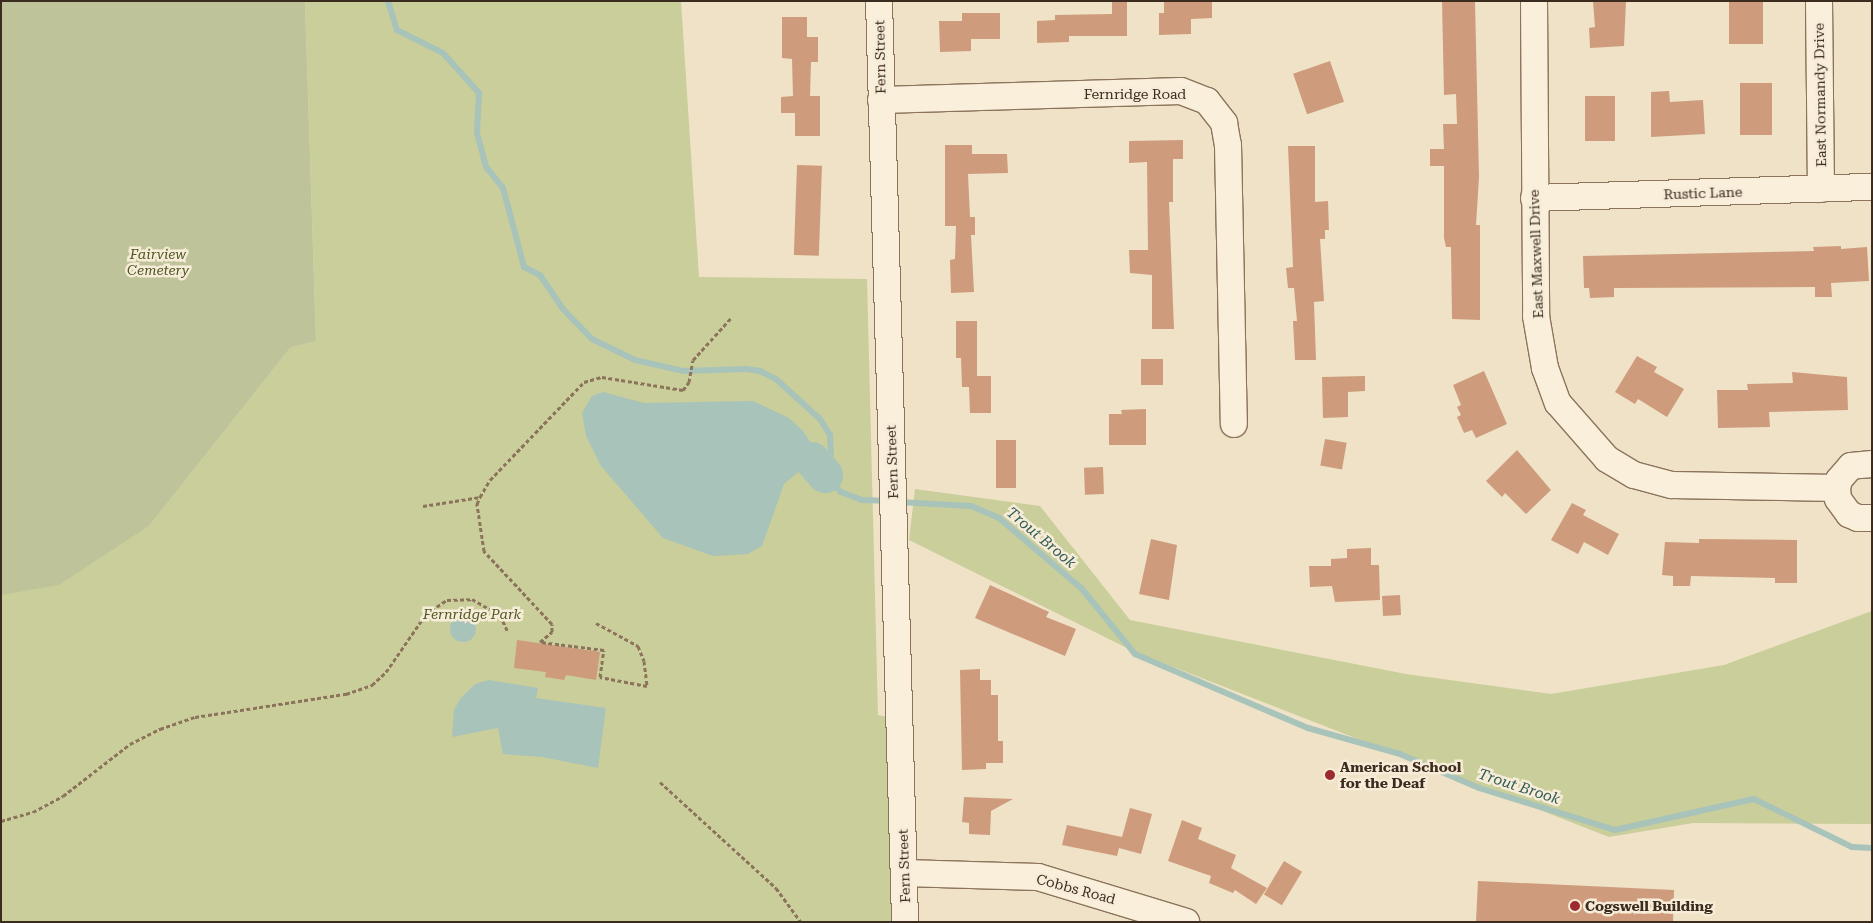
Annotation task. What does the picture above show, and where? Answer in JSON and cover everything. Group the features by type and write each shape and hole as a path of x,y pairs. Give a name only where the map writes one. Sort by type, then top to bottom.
{"street":[{"name":"Fern Street","path":"879,1 905,922"},
{"name":"East Maxwell Drive","path":"1534,1 1536,316 1545,368 1558,404 1607,460 1634,475 1672,485 1837,488"},
{"name":"East Normandy Drive","path":"1819,1 1821,189"},
{"name":"Fernridge Road","path":"881,100 1181,91 1207,100 1224,123 1228,144 1234,424"},
{"name":"Rustic Lane","path":"1534,198 1872,187"},
{"path":"1872,464 1851,466 1839,480 1837,488 1838,499 1849,514 1858,518 1872,518"},
{"name":"Cobbs Road","path":"904,874 1038,878 1186,922"}],"path":[{"path":"596,623 638,646 644,661 647,686 600,677 604,650 540,642 552,632 552,624 484,551 477,504 480,497 490,480 584,382 602,377 683,390 689,382 693,360 731,318"},
{"path":"423,506 480,497"},
{"path":"1,821 33,812 64,796 130,744 160,729 195,717 346,694 372,686 386,672 426,614 447,600 472,599 500,615 507,630"},
{"path":"660,782 776,888 801,922"}],"green space":[{"name":"Fairview Cemetery","path":"1,1 305,1 316,341 290,348 150,525 59,585 1,595"},
{"name":"Fernridge Park","path":"305,1 681,1 699,277 867,279 878,715 887,717 894,922 1,922 1,594 150,525 290,348 316,341"},
{"path":"915,489 1040,506 1130,620 1406,674 1551,694 1724,665 1872,611 1872,824 1693,823 1609,837 1135,652 909,540"}],"water":[{"path":"603,392 644,403 753,401 789,418 803,431 819,455 784,484 762,546 748,554 713,556 663,538 601,466 586,436 582,413 592,396"},
{"path":"463,616 473,619 476,629 473,639 463,642 453,639 450,629 453,619"},
{"path":"489,680 538,688 536,698 606,708 598,768 542,757 503,754 498,728 452,737 454,710 460,699 475,684"}],"building":[{"path":"1112,1 1127,1 1127,36 1069,36 1069,42 1037,43 1037,21 1055,20 1055,15 1112,14"},
{"path":"1164,1 1212,1 1212,18 1191,19 1191,34 1159,35 1159,13 1164,13"},
{"path":"1442,1 1475,1 1479,177 1476,225 1480,225 1480,320 1452,319 1451,247 1446,247 1444,238 1444,166 1430,166 1430,149 1444,149 1443,124 1457,124 1456,94 1444,95"},
{"path":"1593,1 1626,1 1624,46 1590,48 1589,28 1595,27"},
{"path":"1729,1 1763,1 1763,44 1729,44"},
{"path":"962,13 1000,13 1000,39 971,39 971,51 940,52 939,21 962,21"},
{"path":"782,17 807,17 807,37 818,37 818,62 811,62 810,96 820,96 820,136 795,136 795,113 781,113 781,97 793,96 792,59 782,58"},
{"path":"1330,61 1344,102 1307,114 1293,74"},
{"path":"1740,83 1772,83 1772,135 1740,135"},
{"path":"1669,91 1670,102 1703,100 1705,134 1651,137 1651,92"},
{"path":"1585,96 1615,96 1615,141 1585,141"},
{"path":"1183,140 1183,159 1173,159 1173,202 1169,202 1174,329 1152,329 1152,275 1130,273 1129,250 1148,250 1147,162 1129,163 1129,141"},
{"path":"945,145 972,145 972,154 1007,154 1008,173 968,174 970,217 975,217 975,235 971,235 974,292 951,293 950,260 955,259 956,226 945,226"},
{"path":"1288,146 1315,146 1315,202 1328,201 1329,230 1325,230 1325,239 1320,239 1324,301 1314,302 1316,360 1295,360 1293,321 1297,321 1294,288 1288,288 1286,268 1293,267"},
{"path":"797,165 822,166 819,256 794,255"},
{"path":"1841,246 1841,249 1867,247 1869,281 1831,283 1832,297 1815,297 1815,287 1614,288 1614,297 1590,298 1589,288 1584,288 1583,256 1814,251 1813,247"},
{"path":"956,321 977,321 977,376 991,376 991,413 970,413 969,387 962,387 961,358 956,358"},
{"path":"1637,356 1657,367 1654,372 1684,389 1667,417 1638,399 1635,404 1615,392"},
{"path":"1141,359 1163,359 1163,385 1141,385"},
{"path":"1484,371 1507,424 1476,438 1472,430 1464,433 1457,417 1461,415 1457,407 1461,405 1453,385"},
{"path":"1792,372 1847,377 1848,410 1769,412 1770,427 1718,428 1717,390 1748,390 1747,384 1793,383"},
{"path":"1365,376 1365,391 1348,392 1348,417 1323,418 1322,377"},
{"path":"1146,409 1146,445 1109,445 1109,414 1122,414 1121,410"},
{"path":"1325,439 1347,443 1342,469 1320,466"},
{"path":"996,440 1016,440 1016,488 996,488"},
{"path":"1517,450 1551,490 1526,514 1505,493 1502,497 1486,481"},
{"path":"1103,467 1104,494 1085,495 1084,468"},
{"path":"1572,503 1586,510 1583,515 1619,534 1608,555 1584,542 1578,554 1551,540"},
{"path":"1151,539 1177,545 1169,600 1139,594"},
{"path":"1699,539 1797,540 1797,583 1775,583 1775,578 1691,576 1690,586 1673,586 1673,576 1662,575 1665,542 1699,543"},
{"path":"1371,548 1371,565 1379,565 1380,600 1335,602 1332,586 1310,587 1309,566 1331,566 1331,559 1347,558 1347,549"},
{"path":"990,585 1049,612 1046,617 1076,629 1065,656 975,618"},
{"path":"1400,595 1401,615 1383,616 1382,596"},
{"path":"517,640 600,652 596,680 566,675 564,680 545,677 546,672 514,668"},
{"path":"980,669 980,680 991,680 991,695 998,695 998,741 1003,741 1003,763 986,763 986,769 962,770 960,670"},
{"path":"964,797 1013,799 991,811 990,835 969,834 969,823 962,822"},
{"path":"1130,808 1152,814 1141,854 1119,848 1117,856 1062,845 1067,825 1122,837"},
{"path":"1182,820 1202,828 1198,839 1236,855 1231,868 1267,888 1256,904 1235,890 1233,893 1209,883 1211,876 1168,861"},
{"path":"1284,861 1302,872 1282,905 1264,894"},
{"name":"Cogswell Building","path":"1478,881 1674,890 1673,922 1476,922"}],"waterway":[{"name":"Trout Brook","path":"388,1 397,30 443,53 479,93 477,133 486,167 503,188 524,267 540,275 563,309 592,339 635,360 683,371 746,369 760,371 776,379 820,419 830,435 831,452 825,475 841,492 862,500 886,501"},
{"path":"812,460 825,475"},
{"name":"Trout Brook","path":"899,502 971,506 999,518 1082,589 1135,654 1308,728 1400,754 1479,788 1615,830 1754,799 1852,847 1872,848"}],"place":[{"name":"American School for the Deaf","path":"1330,775"},
{"name":"Cogswell Building","path":"1575,906"}]}
